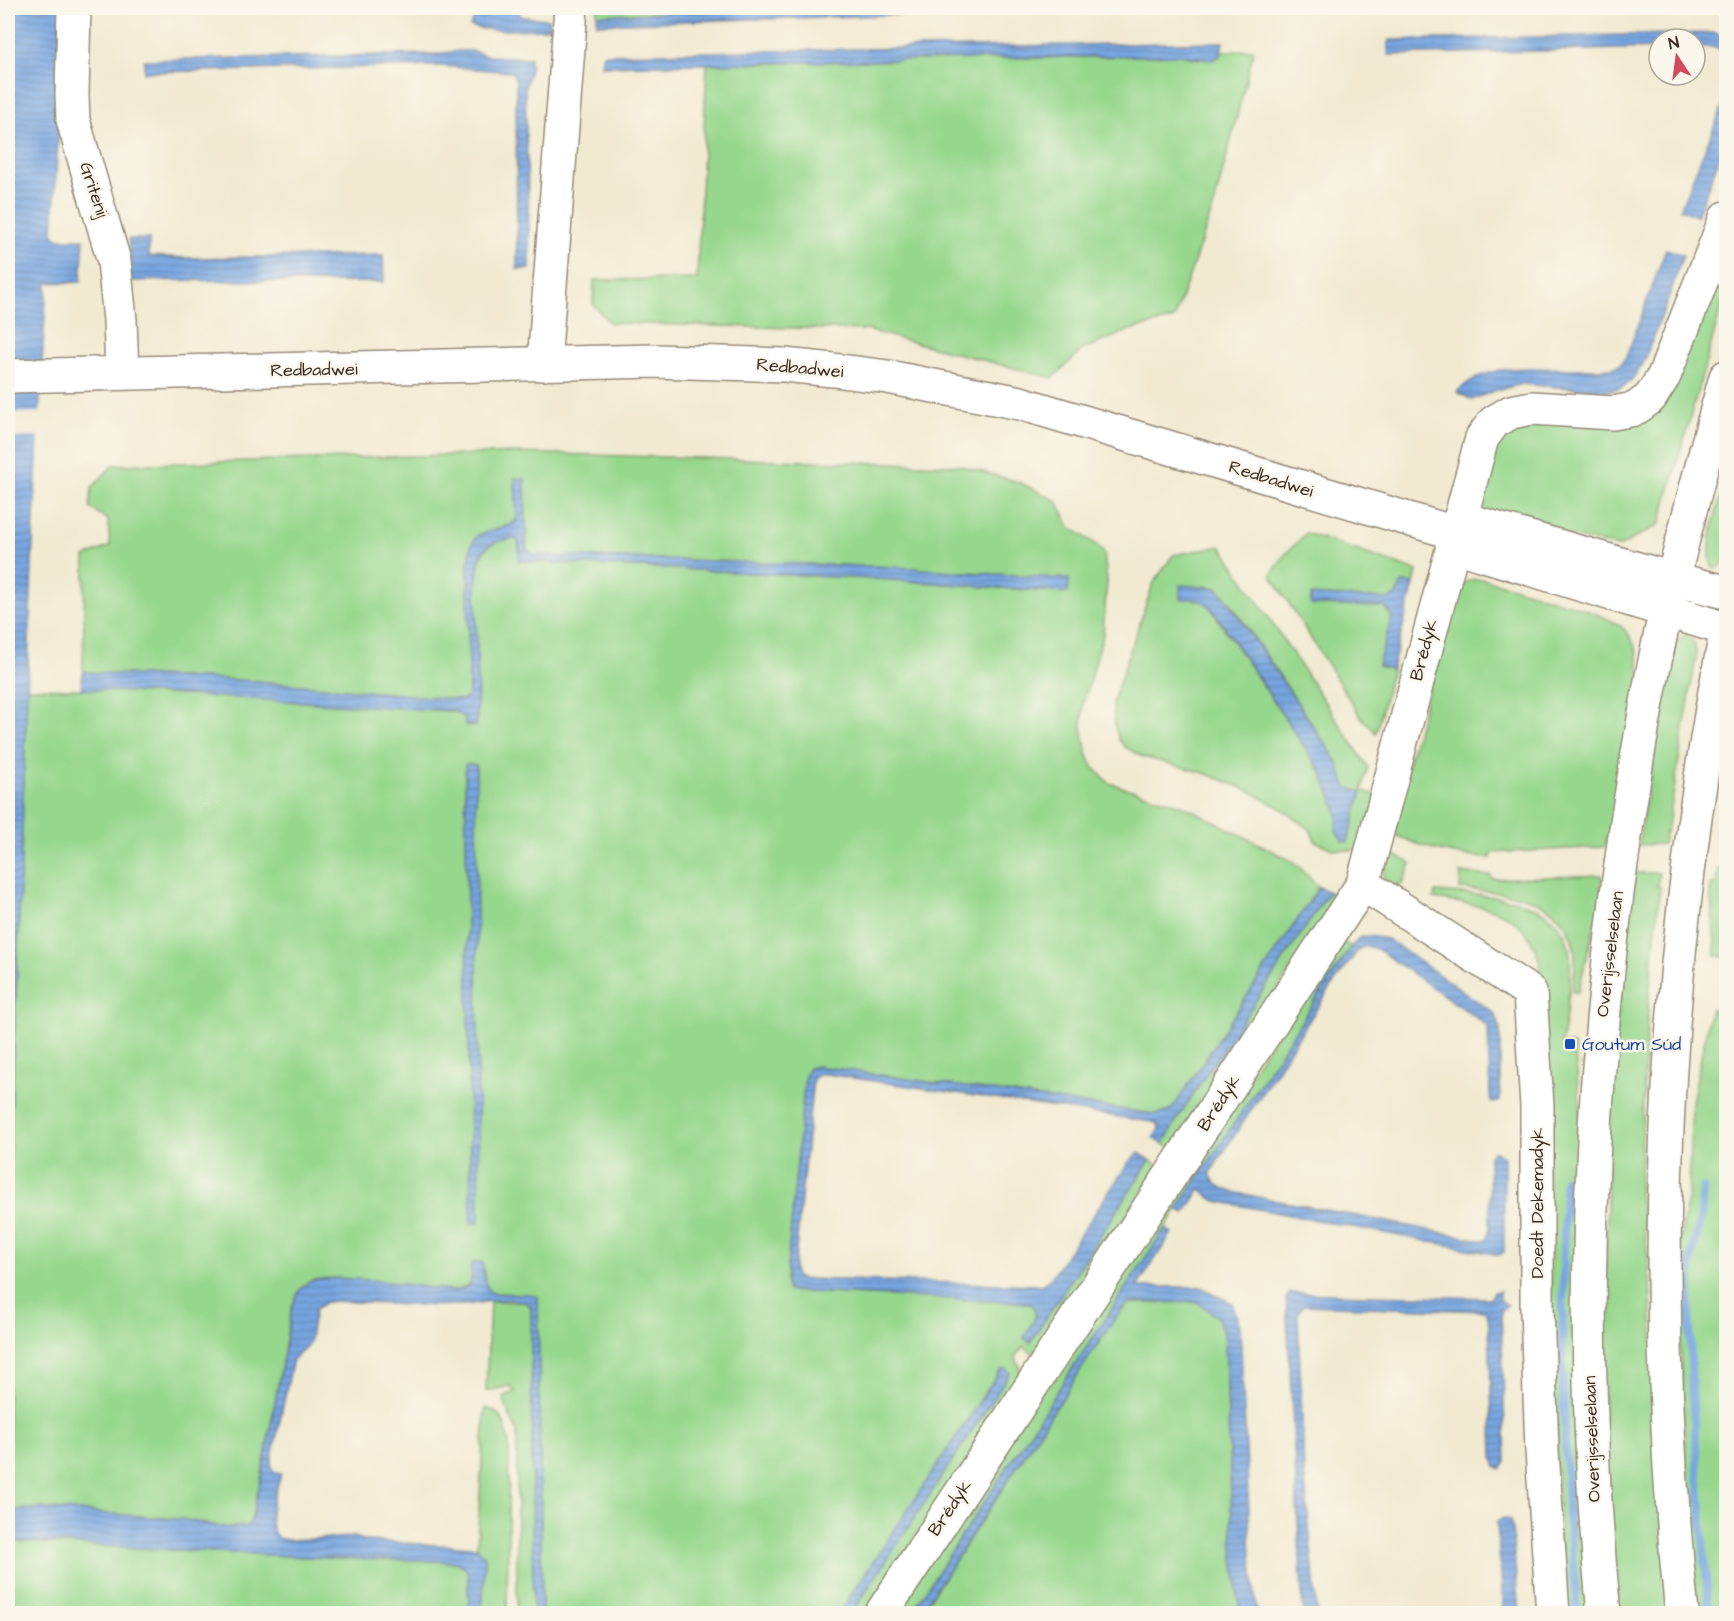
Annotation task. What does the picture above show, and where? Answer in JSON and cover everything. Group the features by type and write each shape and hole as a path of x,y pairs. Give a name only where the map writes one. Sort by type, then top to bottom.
{"street":[{"name":"Gritenij","path":"74,8 72,95 74,120 114,261 122,373"},
{"path":"544,364 571,8"},
{"name":"Brédyk","path":"881,1614 1363,884 1482,438 1494,422 1511,412 1532,408 1613,413 1635,409 1650,398 1665,376 1726,218"},
{"name":"Redbadwei","path":"8,376 656,361 833,369 1020,403 1241,471 1670,595"},
{"name":"Overijsselselaan","path":"1604,1614 1590,1442 1590,1246 1596,1088 1617,888 1644,717 1670,595 1726,377"},
{"path":"1670,595 1726,592"},
{"path":"1670,595 1726,631 1686,886 1673,1004 1667,1104 1663,1242 1667,1430 1682,1614"},
{"name":"Doedt Dekemadyk","path":"1363,884 1530,992 1537,1117 1537,1310 1542,1451 1553,1614"}],"green space":[{"path":"597,8 844,8 597,15"},
{"path":"1254,50 1214,205 1174,319 1130,330 1082,350 1053,378 867,330 610,323 593,304 594,280 697,279 707,64 1181,55 1198,59 1220,56 1223,51"},
{"path":"1726,238 1726,291 1660,524 1619,547 1472,514 1487,462 1501,440 1522,422 1628,423"},
{"path":"519,453 958,465 1019,482 1057,501 1070,527 1097,545 1104,553 1107,581 1103,635 1083,705 1082,727 1087,754 1093,767 1109,783 1182,805 1294,862 1319,887 1175,1105 1168,1112 1154,1114 817,1066 809,1068 786,1284 1030,1303 1035,1316 1024,1337 1030,1343 1150,1160 1158,1168 1036,1353 1023,1346 1015,1357 1020,1366 1021,1379 866,1613 852,1613 1010,1373 1001,1370 997,1375 839,1613 542,1613 538,1297 491,1293 486,1285 482,1262 471,1282 459,1290 336,1278 292,1307 262,1475 251,1521 247,1526 228,1528 187,1520 38,1508 8,1511 8,1180 27,688 188,694 454,711 476,726 478,571 484,551 495,543 509,539 518,539 519,561 894,580 1068,593 1069,579 895,567 534,555 527,550 526,544 525,479 515,479 517,518 507,526 468,567 469,691 466,698 462,700 257,681 83,672 85,557 110,546 108,520 90,508 92,488 113,465","holes":["465,765 476,765 471,1223"]},
{"path":"1726,477 1726,557 1722,565 1716,569 1712,567 1710,557 1711,534"},
{"path":"1306,533 1417,571 1414,584 1402,583 1396,596 1389,599 1311,596 1384,607 1392,617 1378,666 1392,669 1376,733 1360,716 1271,575 1283,557"},
{"path":"1221,546 1368,767 1362,791 1378,795 1361,851 1332,849 1315,841 1310,829 1280,808 1248,790 1204,773 1143,757 1125,747 1119,740 1114,724 1113,701 1153,584 1173,555","holes":["1206,586 1216,588 1231,603 1337,761 1346,787 1336,831 1338,819 1336,807 1322,773 1207,603 1199,599 1180,599"]},
{"path":"1474,579 1483,579 1580,608 1615,623 1625,630 1632,640 1640,672 1612,835 1607,835 1605,847 1492,853 1491,858 1439,851 1389,832 1458,585"},
{"path":"1686,635 1695,643 1696,656 1667,832 1665,832 1663,844 1638,845 1670,660 1677,642"},
{"path":"1726,776 1726,841 1721,841 1723,829 1718,829"},
{"path":"1390,853 1411,863 1403,883 1394,888 1383,879"},
{"path":"1726,868 1726,957 1716,956 1710,889 1711,885 1716,884 1718,869"},
{"path":"1461,873 1491,876 1492,879 1602,875 1600,888 1604,889 1578,992 1572,992 1575,954 1570,934 1561,919 1548,908 1532,900 1497,892 1460,889"},
{"path":"1634,873 1659,873 1657,886 1660,887 1648,1006 1639,1193 1649,1265 1669,1613 1617,1614 1603,1441 1609,1089"},
{"path":"1329,892 1339,897 1172,1147 1163,1144 1182,1111"},
{"path":"1435,892 1497,897 1538,909 1554,920 1565,936 1570,957 1569,989 1562,1044 1574,1045 1581,1114 1592,1613 1562,1613 1540,963 1533,944 1524,930 1513,920 1485,908 1434,899"},
{"path":"1339,939 1351,947 911,1613 894,1614"},
{"path":"1726,969 1726,1613 1695,1614 1675,1264 1688,1199 1692,1103 1711,1009 1723,1010"},
{"path":"490,1301 524,1302 530,1305 531,1309 533,1613 517,1613 517,1432 504,1400 504,1396 515,1392 510,1386 486,1391"},
{"path":"1197,1302 1218,1317 1225,1339 1233,1547 1240,1613 920,1614 1117,1315 1129,1303"},
{"path":"485,1408 496,1413 503,1420 509,1442 507,1613 480,1613 483,1600 485,1557 477,1547"},
{"path":"8,1541 346,1559 456,1562 465,1567 468,1574 469,1613 8,1613"}],"water":[{"path":"8,8 61,8 62,62 53,233 58,239 84,239 81,282 47,283 30,619 8,1180"},
{"path":"505,8 518,8 519,14 523,17 548,19 550,27 497,30 470,26 476,16"},
{"path":"844,8 1116,8 597,24 597,15"},
{"path":"1707,33 1726,36 1726,53 1713,47 1707,47"},
{"path":"1647,34 1647,48 1388,55 1389,40"},
{"path":"1223,42 1220,56 1212,60 1181,55 601,66 603,54"},
{"path":"474,51 488,56 530,58 530,69 525,87 530,269 517,269 516,81 512,72 441,66 144,72 144,60 436,54"},
{"path":"1726,98 1726,140 1697,216 1680,209"},
{"path":"129,239 149,239 149,256 186,258 383,255 384,282 131,281"},
{"path":"1666,249 1683,255 1643,364 1630,382 1619,389 1606,391 1522,384 1494,391 1472,400 1457,392 1470,381 1501,370 1518,368 1602,369 1622,363"},
{"path":"515,478 525,479 526,544 527,550 534,555 895,567 1069,579 1068,593 894,580 518,561 520,547 518,540 510,539 495,542 487,547 480,559 478,570 476,726 465,725 465,718 454,711 81,689 83,672 257,681 462,700 466,698 469,691 468,567 471,545 478,535 513,524 517,519"},
{"path":"1402,583 1414,584 1392,669 1378,666 1392,617 1384,607 1311,605 1311,595 1389,599 1396,596"},
{"path":"1180,585 1216,588 1223,594 1337,761 1346,787 1362,792 1348,842 1343,841 1336,831 1338,819 1336,807 1322,773 1213,610 1199,600 1180,599"},
{"path":"465,764 476,765 479,1223 471,1223"},
{"path":"1319,887 1329,892 1182,1111 1163,1144 1153,1138 1159,1130 1158,1124 1153,1122 826,1074 819,1074 813,1079 794,1270 797,1278 1041,1285 1051,1278 1129,1162 1139,1153 1150,1160 1030,1343 1024,1338 1035,1316 1030,1303 788,1291 787,1268 805,1075 809,1068 817,1066 1154,1114 1168,1112 1175,1105"},
{"path":"1360,937 1387,939 1493,1012 1500,1029 1500,1101 1491,1102 1488,1026 1377,949 1366,946 1359,949 1331,987 1210,1173 1218,1186 1233,1192 1481,1240 1487,1239 1490,1228 1489,1155 1498,1152 1504,1157 1504,1252 1499,1255 1216,1201 1205,1194 1201,1188 1185,1213 1177,1209 1351,947"},
{"path":"1165,1228 1172,1233 1137,1287 1201,1287 1232,1303 1240,1326 1251,1555 1257,1613 1240,1613 1233,1547 1225,1339 1218,1317 1197,1302 1129,1303 1117,1315 920,1613 911,1613"},
{"path":"482,1262 486,1285 491,1293 530,1294 538,1297 542,1613 533,1613 531,1309 530,1305 514,1300 445,1305 334,1301 326,1302 315,1309 309,1344 293,1359 271,1462 275,1473 281,1474 271,1516 273,1531 278,1538 287,1540 355,1537 366,1541 477,1547 485,1557 483,1600 480,1613 469,1613 468,1574 465,1567 456,1562 346,1559 8,1541 8,1511 38,1508 187,1520 228,1528 247,1526 251,1521 262,1475 292,1307 301,1288 311,1281 339,1278 452,1291 468,1286 471,1280 471,1263"},
{"path":"1500,1291 1500,1300 1507,1305 1501,1310 1506,1462 1501,1469 1496,1467 1493,1457 1489,1326 1485,1311 1303,1305 1298,1313 1304,1470 1317,1613 1303,1613 1286,1298 1290,1293 1491,1298 1494,1292"},
{"path":"1006,1369 1010,1373 852,1613 839,1613 997,1375 1001,1370"},
{"path":"1504,1518 1510,1520 1512,1528 1519,1613 1504,1613 1497,1521"}],"pier":[{"path":"43,412 41,437 8,438 8,413"}],"waterway":[{"path":"1565,1180 1562,1359 1568,1514 1578,1614"},
{"path":"1703,1188 1701,1217 1691,1259 1689,1303 1692,1394 1709,1614"}],"place":[{"name":"Goutum Súd","path":"1570,1044"}]}
